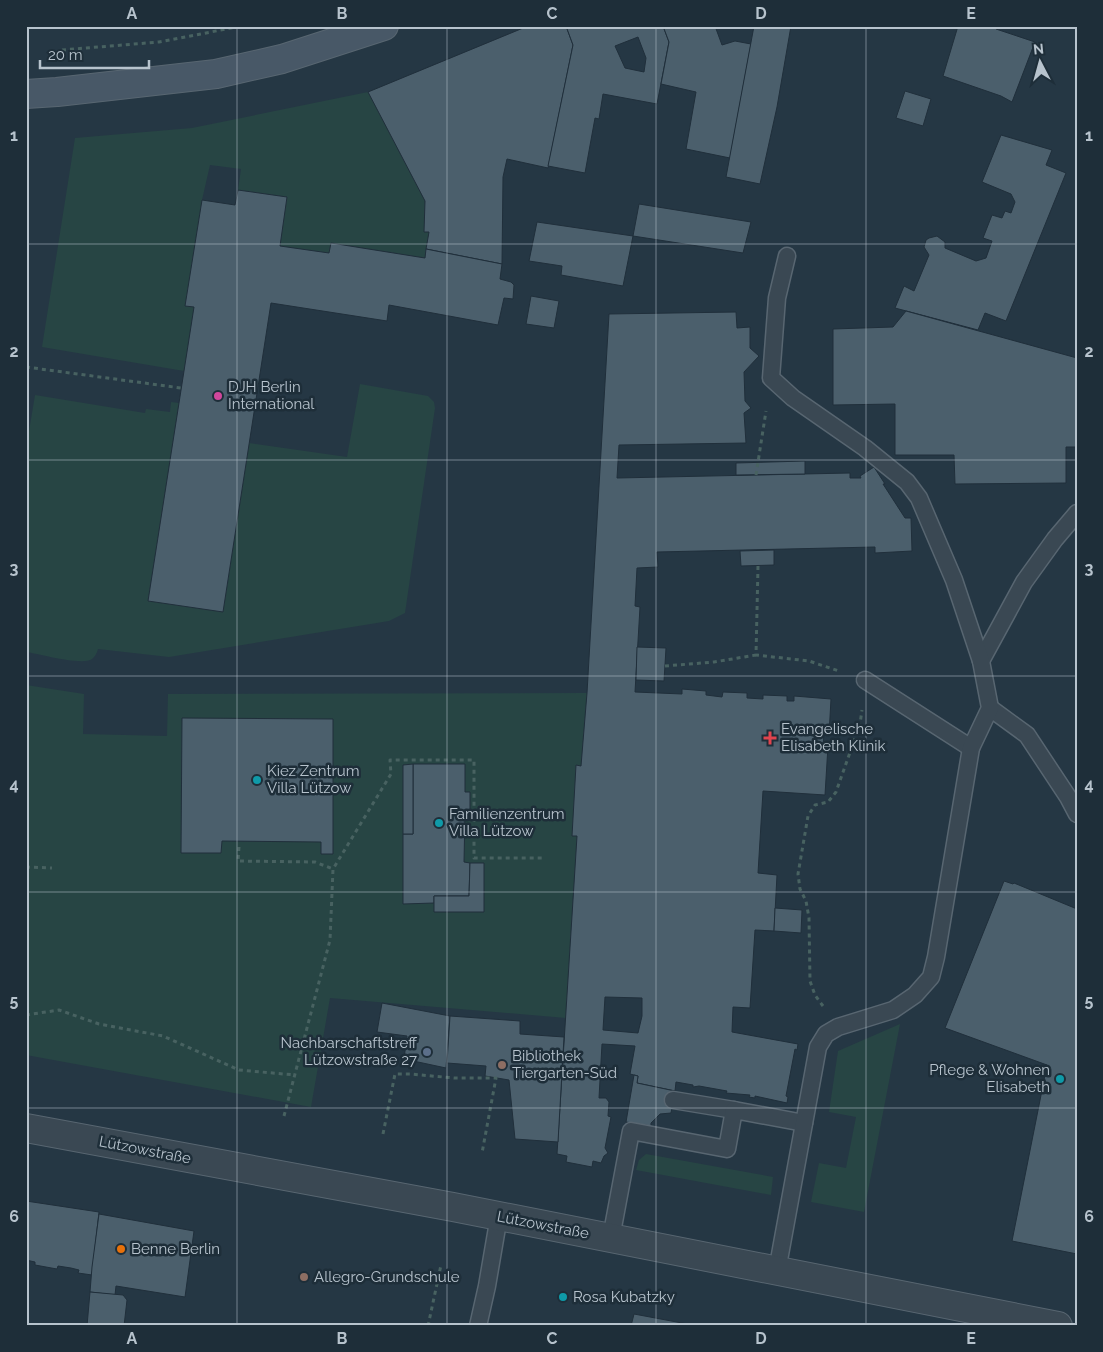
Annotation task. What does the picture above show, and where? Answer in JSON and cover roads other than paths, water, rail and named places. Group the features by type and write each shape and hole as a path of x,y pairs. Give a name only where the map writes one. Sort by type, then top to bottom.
{"main road":[{"path":"26,94 216,74 282,59 384,26"}],"street":[{"name":"Lützowstraße","path":"26,1128 499,1216 1058,1326"}],"lane":[{"path":"777,1271 818,1047 826,1034 838,1027 892,1010 915,995 931,977 971,748 990,708 981,661 954,580 919,498 907,482 865,448 793,398 770,378 777,298 787,256"},
{"path":"981,661 1024,582 1055,539 1077,513"},
{"path":"865,680 971,748"},
{"path":"990,708 1027,735 1077,814"},
{"path":"673,1100 804,1123"},
{"path":"612,1238 632,1127 727,1149 734,1110"},
{"path":"478,1326 499,1216"}],"place":[{"name":"DJH Berlin International","path":"218,396"},
{"name":"Evangelische Elisabeth Klinik","path":"770,738"},
{"name":"Kiez Zentrum Villa Lützow","path":"257,780"},
{"name":"Familienzentrum Villa Lützow","path":"439,823"},
{"name":"Nachbarschaftstreff Lützowstraße 27","path":"427,1052"},
{"name":"Bibliothek Tiergarten-Süd","path":"502,1065"},
{"name":"Pflege & Wohnen Elisabeth","path":"1060,1079"},
{"name":"Benne Berlin","path":"121,1249"},
{"name":"Allegro-Grundschule","path":"304,1277"},
{"name":"Rosa Kubatzky","path":"563,1297"}]}
